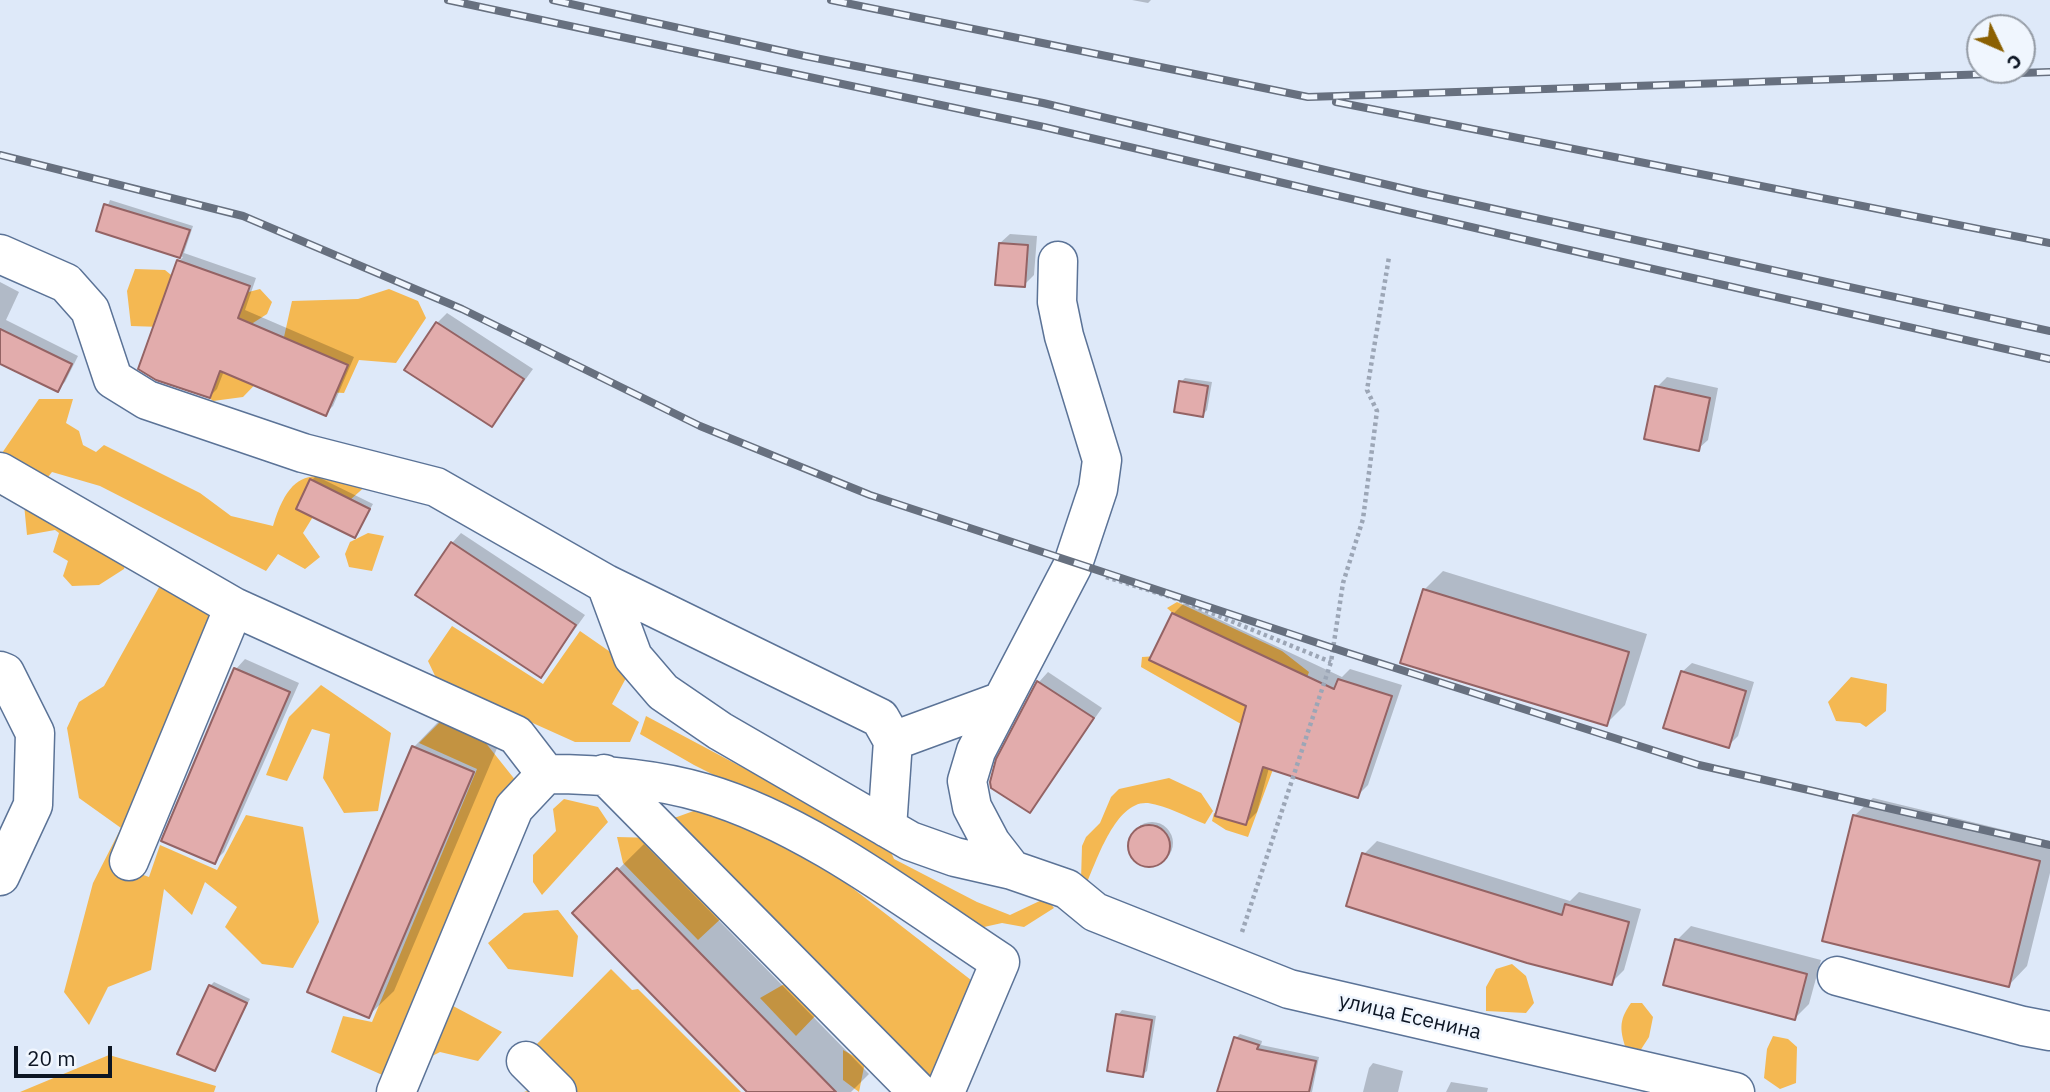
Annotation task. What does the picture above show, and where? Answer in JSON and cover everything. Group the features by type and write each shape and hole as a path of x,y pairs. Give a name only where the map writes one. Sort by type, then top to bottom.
{"street":[{"path":"0,254 66,283 90,310 113,379 147,400 303,453 436,487 607,584 880,718 893,741 887,828"},
{"path":"1012,870 991,843 972,807 967,781 976,751 1072,567 1098,489 1102,460 1063,336 1057,302 1058,261"},
{"path":"0,472 234,607 516,735 546,774"},
{"name":"улица Есенина","path":"607,584 633,657 663,692 720,731 911,841 955,857 1012,870 1067,889 1094,912 1289,989 1735,1092"},
{"path":"129,861 234,607"},
{"path":"0,671 5,673 35,733 33,805 0,876"},
{"path":"893,741 1003,701"},
{"path":"396,1092 514,808 546,774 604,774 704,793 767,817 851,865 1000,962 945,1092"},
{"path":"604,774 918,1092"},
{"path":"1837,976 2050,1031"},
{"path":"526,1061 557,1092"}],"path":[{"path":"1231,966 1331,662 1343,583 1363,519 1377,411 1367,390 1389,257"},
{"path":"1072,567 1177,599 1331,662"}],"shaded area":[{"path":"135,269 165,270 181,283 161,327 131,326 127,291"},
{"path":"260,289 272,302 267,314 242,330 272,367 243,397 213,401 193,384 241,294"},
{"path":"389,289 418,301 426,318 396,363 359,360 344,393 327,392 282,346 292,301 358,299"},
{"path":"39,399 73,399 66,423 79,431 83,445 96,452 104,445 200,493 231,516 273,526 288,492 307,478 333,477 368,484 341,508 322,502 303,533 320,557 305,569 278,554 266,571 100,486 52,472 33,496 129,546 124,569 99,585 72,586 63,576 68,561 53,552 59,533 55,530 27,535 24,504 0,496 0,456"},
{"path":"368,533 384,536 372,571 349,567 345,554 350,542"},
{"path":"172,564 221,597 189,703 127,815 130,824 116,865 149,877 160,845 217,870 246,815 303,827 319,922 293,968 262,964 225,927 237,907 205,882 192,915 164,889 151,970 108,987 89,1025 64,992 93,883 121,828 79,798 67,728 79,702 104,686"},
{"path":"1177,602 1282,651 1309,672 1248,837 1226,830 1212,821 1214,813 1245,821 1241,724 1141,667 1142,657 1158,656 1178,618 1167,608"},
{"path":"452,626 543,684 580,631 632,667 612,704 639,722 630,742 575,742 437,680 428,661"},
{"path":"1851,677 1887,684 1886,711 1866,727 1860,723 1836,721 1828,702"},
{"path":"321,685 391,733 378,811 344,813 323,778 330,734 312,729 287,781 266,775 289,717"},
{"path":"646,716 888,845 894,859 977,902 1010,915 1046,898 1054,908 1024,927 1002,923 984,927 907,881 873,855 694,765 640,734"},
{"path":"442,720 481,737 516,781 423,990 502,1032 478,1061 440,1052 389,1078 331,1052 343,1016 372,1022 477,769 419,743"},
{"path":"1169,778 1201,793 1213,811 1205,824 1155,804 1137,805 1118,820 1103,845 1088,880 1081,880 1082,846 1086,837 1100,823 1111,797 1119,789"},
{"path":"564,799 598,807 608,822 542,895 533,882 533,855 556,831 553,809"},
{"path":"699,809 761,831 842,880 971,980 933,1085 660,818 677,817"},
{"path":"617,837 656,838 741,900 698,940 623,863"},
{"path":"558,910 578,936 573,977 508,969 488,943 524,913"},
{"path":"1512,964 1526,976 1534,1003 1526,1013 1486,1011 1486,987 1496,969"},
{"path":"611,969 632,990 638,989 741,1092 524,1092 531,1090 534,1047"},
{"path":"786,983 819,1012 796,1036 760,998"},
{"path":"1631,1003 1642,1003 1653,1017 1649,1037 1640,1051 1627,1052 1622,1026 1624,1015"},
{"path":"1773,1036 1788,1039 1797,1047 1796,1083 1780,1089 1764,1078 1767,1049"},
{"path":"843,1050 865,1062 859,1092 843,1080"},
{"path":"109,1055 216,1086 214,1092 20,1092"}],"building":[{"path":"104,204 190,230 180,258 96,231"},
{"path":"999,243 1028,245 1025,287 995,285"},
{"path":"177,260 250,286 238,318 348,365 326,416 220,371 210,398 156,380 138,369"},
{"path":"436,322 524,379 492,427 404,370"},
{"path":"0,329 72,364 58,392 0,364"},
{"path":"1179,381 1208,386 1203,417 1174,412"},
{"path":"1655,386 1710,398 1699,451 1644,439"},
{"path":"310,479 370,509 355,538 296,509"},
{"path":"451,542 576,625 541,678 415,595"},
{"path":"1423,589 1629,652 1607,726 1400,663"},
{"path":"1172,613 1334,689 1338,679 1392,696 1358,798 1263,767 1246,825 1215,816 1246,706 1149,660"},
{"path":"234,668 290,692 215,864 161,841"},
{"path":"1681,671 1746,691 1729,748 1663,728"},
{"path":"1037,681 1094,718 1030,813 991,788 990,782 996,759"},
{"path":"412,746 474,772 369,1018 307,992"},
{"path":"1853,815 2040,861 2009,987 1822,941"},
{"path":"1149,825 1164,831 1170,846 1164,861 1149,867 1134,861 1128,846 1134,831"},
{"path":"1362,853 1562,915 1565,904 1629,922 1612,985 1527,963 1346,906"},
{"path":"617,868 836,1092 747,1092 572,913"},
{"path":"1675,939 1807,974 1795,1020 1663,985"},
{"path":"209,985 247,1003 215,1071 177,1054"},
{"path":"1116,1014 1152,1020 1143,1077 1107,1071"},
{"path":"1234,1037 1259,1045 1257,1049 1316,1061 1309,1092 1217,1092"}],"railway":[{"path":"448,0 1044,127 2050,359"},
{"path":"553,0 805,56 1043,103 1422,193 2050,331"},
{"path":"831,0 1308,97 2050,72"},
{"path":"1336,102 2050,243"},
{"path":"0,155 243,216 462,309 700,426 870,495 1345,652 1699,765 2050,845"}]}
